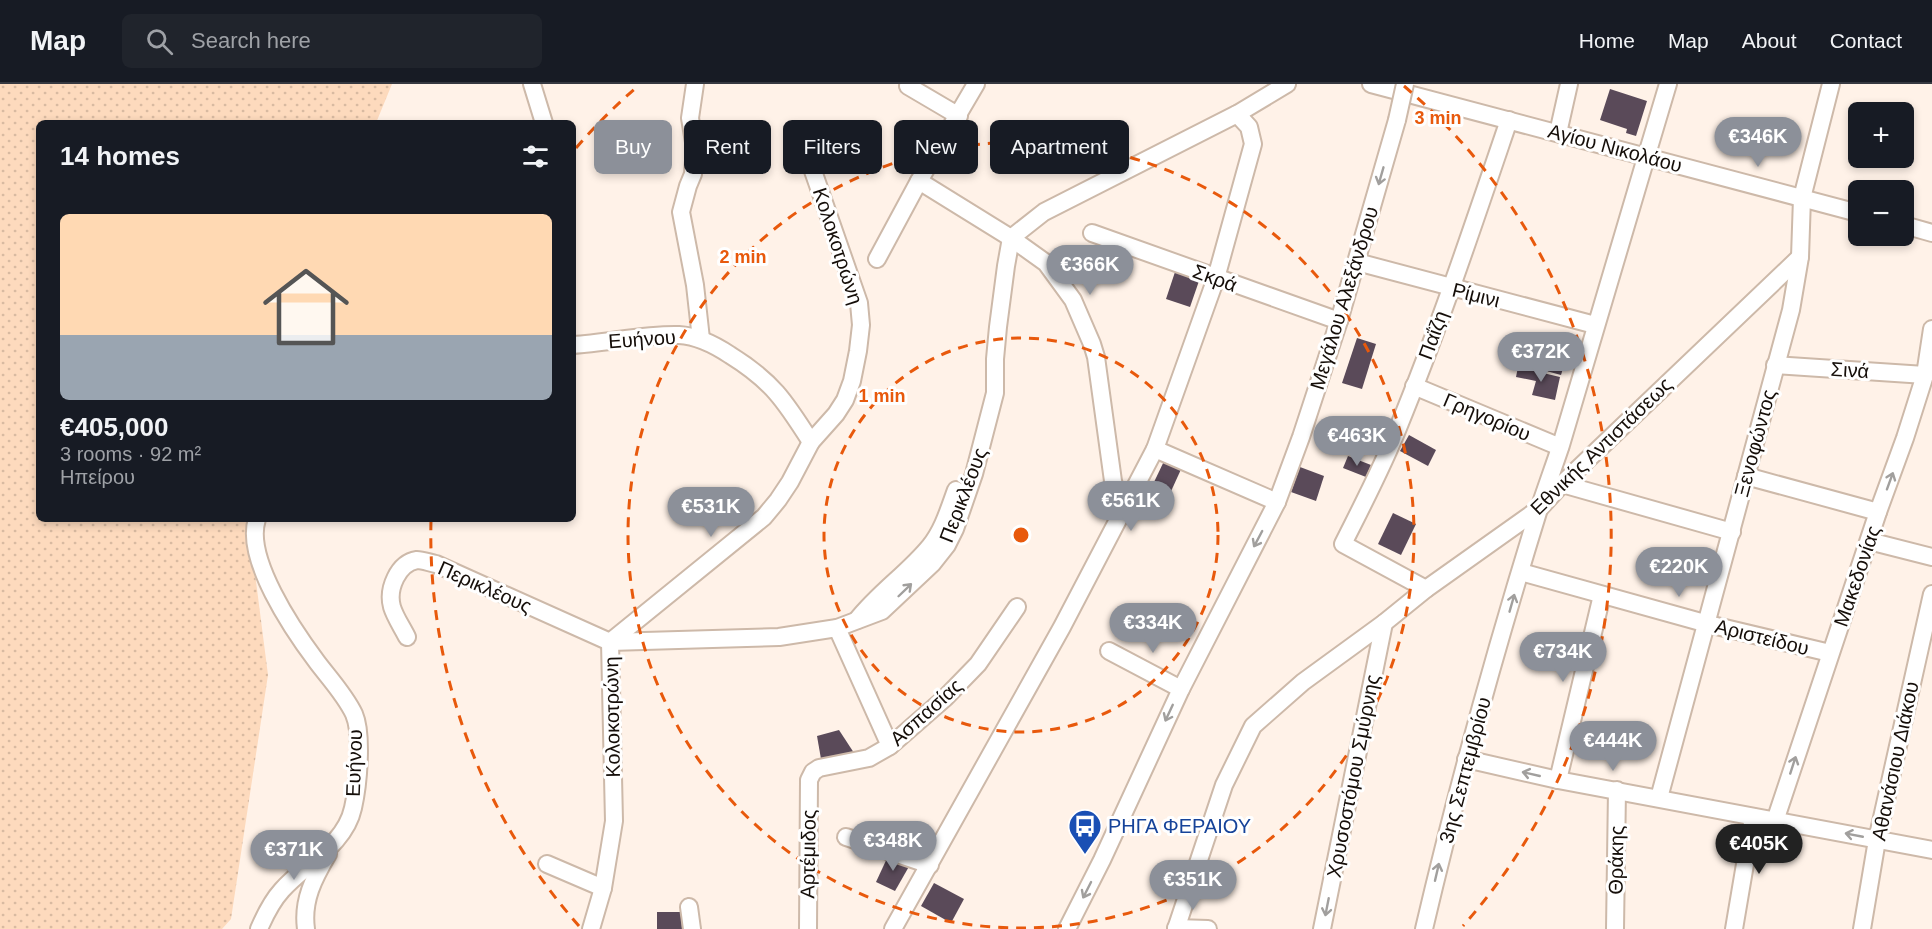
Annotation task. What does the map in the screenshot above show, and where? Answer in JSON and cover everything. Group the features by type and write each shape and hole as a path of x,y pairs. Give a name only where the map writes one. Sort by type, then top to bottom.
{"street":[{"path":"532,84 543,120"},
{"path":"695,84 690,118 695,148 693,174 681,212 695,285 701,339"},
{"path":"877,259 919,181 976,84"},
{"path":"1011,238 1044,212 1237,114 1287,84"},
{"name":"Αγίου Νικολάου","path":"1371,84 1848,210"},
{"name":"Μεγάλου Αλεξάνδρου","path":"1067,929 1102,860 1181,689 1277,502 1339,321 1397,120 1405,84"},
{"path":"1558,133 1569,84"},
{"name":"3ης Σεπτεμβρίου","path":"1424,929 1466,759 1539,508 1560,447 1668,84"},
{"name":"Ξενοφώντος","path":"1659,798 1708,624 1791,310 1800,256 1802,198 1831,84"},
{"path":"908,86 959,116"},
{"path":"893,929 1062,627 1155,449 1216,278 1253,144 1250,127 1237,114"},
{"name":"Παΐζη","path":"1426,589 1343,544 1397,431 1509,120"},
{"name":"Κολοκοτρώνη","path":"591,929 603,888 614,821 610,642 764,517 790,483 811,442 836,414 852,381 861,325 859,303 814,174"},
{"path":"919,181 1011,238 1046,263 1073,300 1092,344 1113,481 1117,497 1124,509"},
{"path":"1914,228 1932,233"},
{"name":"Σκρά","path":"1092,233 1339,321"},
{"name":"Περικλέους","path":"407,637 392,607 391,592 397,575 408,563 419,560 436,564 610,642 779,638 837,628 882,611 932,564 955,529 974,474 995,393 995,359 1011,238"},
{"name":"Εθνικής Αντιστάσεως","path":"1176,928 1224,785 1253,726 1274,705 1303,682 1426,589 1539,508 1800,256"},
{"name":"Ρίμινι","path":"1357,262 1595,325"},
{"name":"Μακεδονίας","path":"1774,820 1878,513 1924,402 1925,375 1932,329"},
{"name":"Ευήνου","path":"576,345 658,336 681,335 701,339 722,349 754,370 771,385 788,405 811,442"},
{"name":"Σινά","path":"1775,365 1925,375"},
{"name":"Γρηγορίου","path":"1414,386 1560,447"},
{"path":"1155,449 1277,502"},
{"path":"1746,476 1878,513"},
{"path":"1562,484 1732,532"},
{"name":"Ευήνου","path":"256,522 254,542 260,567 307,648 354,715 357,729 358,770 352,811 334,842 281,890 259,929"},
{"path":"1869,541 1932,557"},
{"name":"Αριστείδου","path":"1521,572 1708,624 1830,653"},
{"name":"Αθανάσιου Διάκου","path":"1862,929 1877,840 1932,594"},
{"path":"1558,780 1602,595"},
{"name":"Ασπασίας","path":"809,780 813,772 819,768 869,758 890,746 945,698 978,664 1017,607"},
{"name":"Χρυσοστόμου Σμύρνης","path":"1322,929 1384,623"},
{"path":"837,628 890,746"},
{"path":"1109,651 1181,689"},
{"path":"1466,759 1558,780 1932,850"},
{"name":"Αρτέμιδος","path":"808,929 809,780"},
{"name":"Θράκης","path":"1615,929 1617,790"},
{"path":"1734,929 1753,817"},
{"path":"846,837 930,865"},
{"path":"306,929 306,904 311,884 334,842"},
{"path":"546,864 603,888"},
{"path":"688,907 692,929"},
{"path":"1176,928 1208,929"}],"shaded area":[{"path":"0,84 392,84 377,120 36,120 36,522 248,522 268,675 231,919 222,929 0,929"}],"building":[{"path":"1610,89 1647,101 1636,136 1626,133 1627,129 1600,120"},
{"path":"1175,272 1199,281 1190,307 1166,299"},
{"path":"1357,338 1376,344 1362,389 1342,383"},
{"path":"1533,346 1567,355 1561,375 1528,366"},
{"path":"1518,367 1560,377 1555,400 1532,395 1536,381 1516,377"},
{"path":"1409,435 1436,450 1428,466 1400,451"},
{"path":"1348,456 1371,465 1366,477 1343,468"},
{"path":"1166,457 1183,465 1162,511 1144,503"},
{"path":"1300,467 1324,476 1316,501 1291,492"},
{"path":"1393,513 1416,524 1401,555 1378,544"},
{"path":"839,730 856,756 821,759 817,736"},
{"path":"889,854 911,863 895,891 876,882"},
{"path":"934,883 964,899 951,923 921,906"},
{"path":"657,912 681,912 682,929 657,929"}],"place":[{"name":"ΡΗΓΑ ΦΕΡΑΙΟΥ","path":"1085,855"}]}
